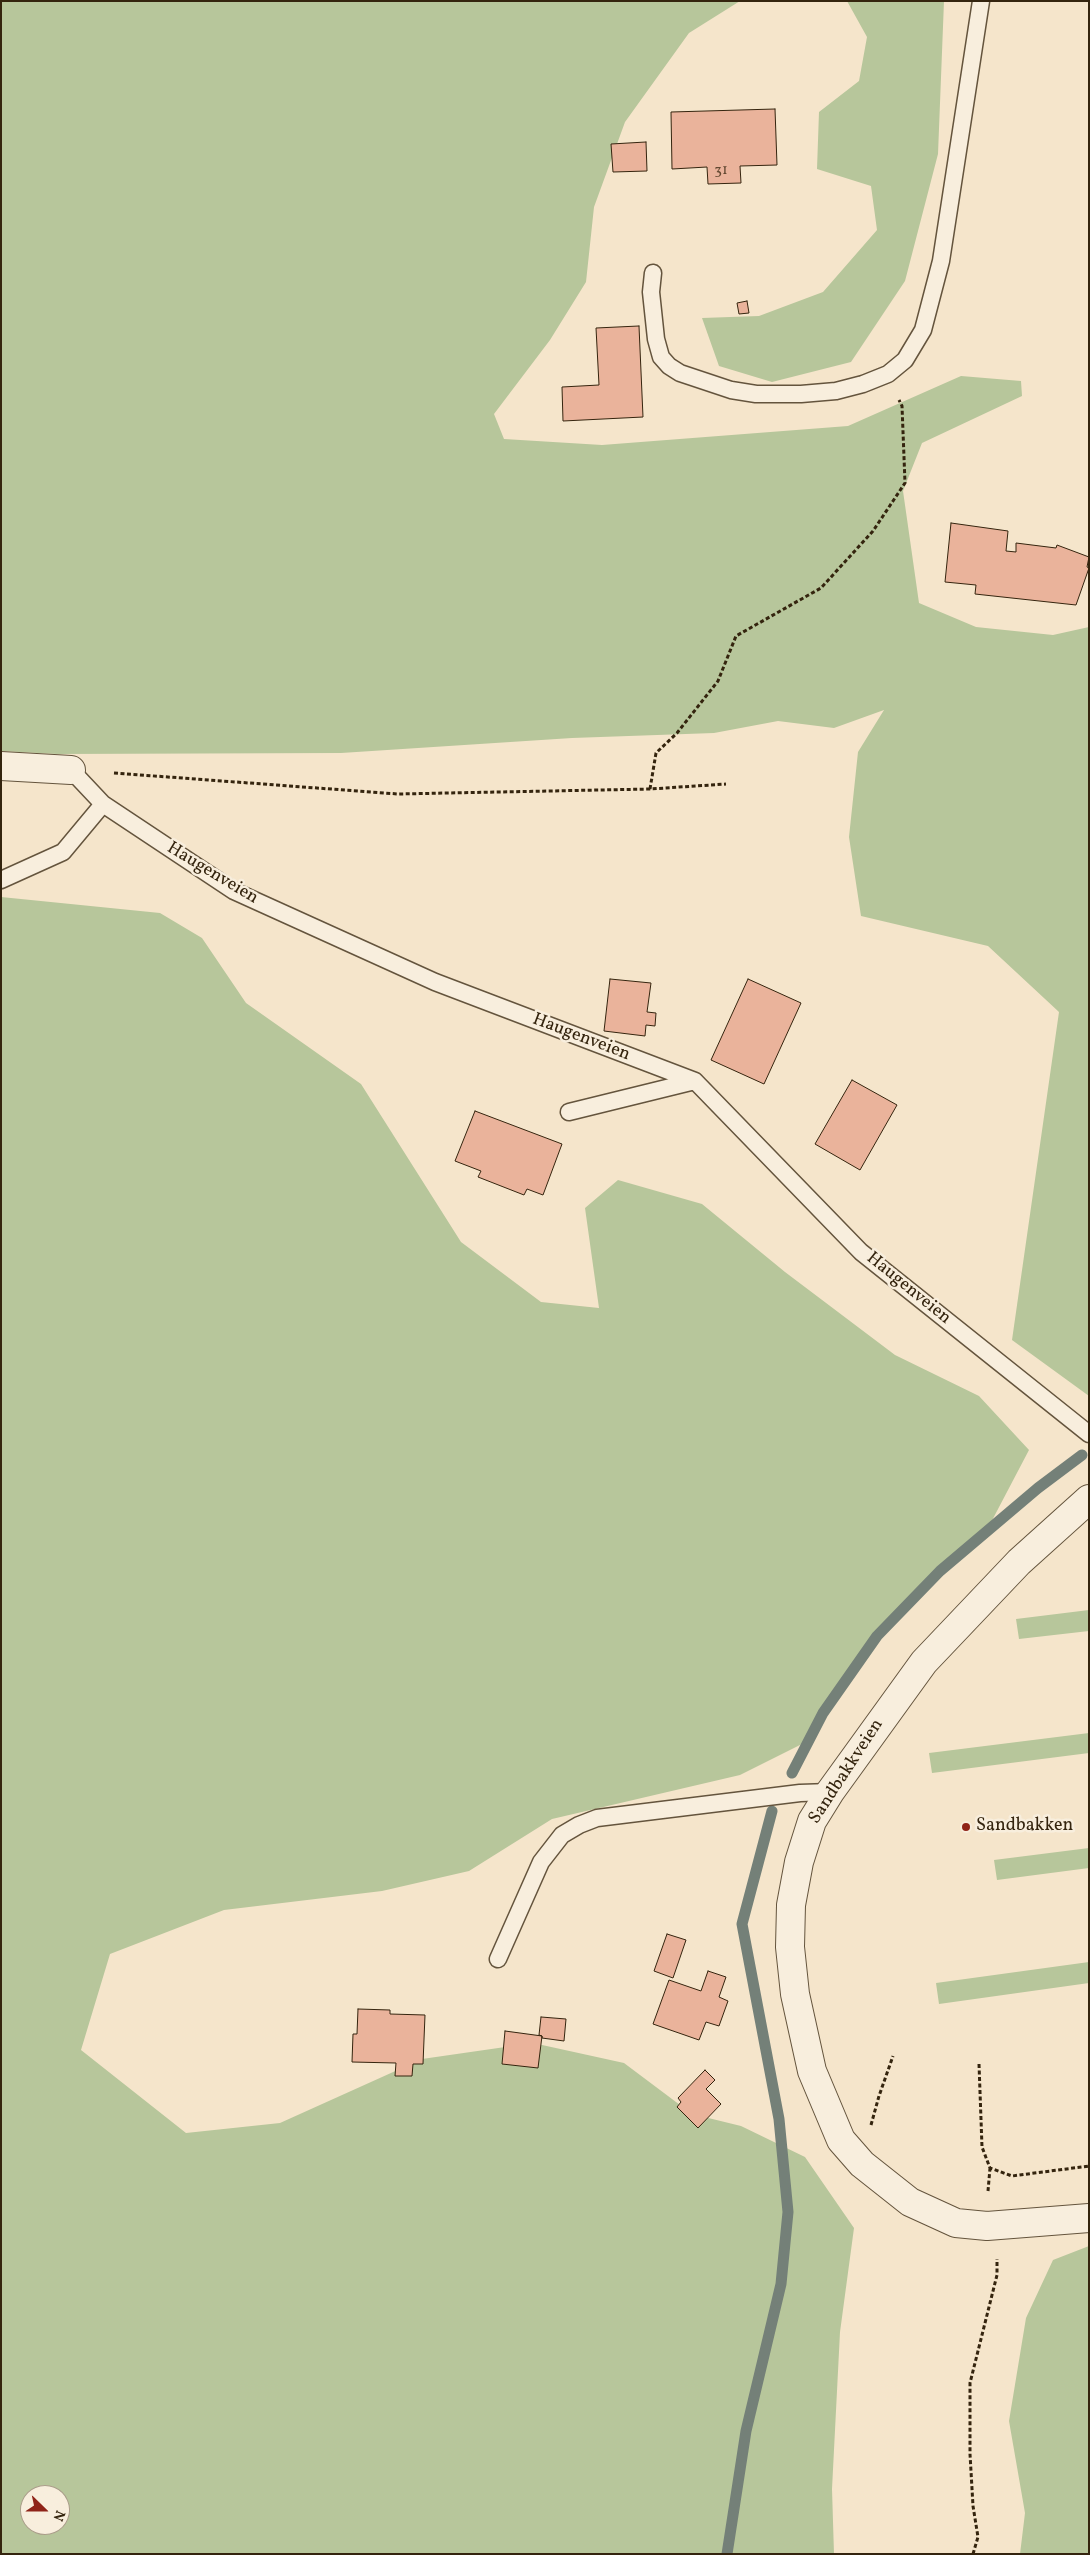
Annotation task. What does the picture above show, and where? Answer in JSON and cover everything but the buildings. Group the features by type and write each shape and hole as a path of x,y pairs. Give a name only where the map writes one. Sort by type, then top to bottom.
{"street":[{"path":"1,766 71,770"},
{"name":"Sandbakkveien","path":"1089,1500 1019,1562 924,1662 830,1792 812,1821 799,1862 791,1905 790,1947 795,1994 812,2071 841,2140 862,2164 910,2202 956,2223 987,2226 1089,2218"}],"lane":[{"path":"653,273 650,292 656,338 661,357 669,366 680,372 731,390 756,394 836,391 888,374 905,360 915,345 928,313 941,261 954,191 981,1"},
{"name":"Haugenveien","path":"71,770 103,804 234,892 434,982 694,1081 862,1252 1089,1434"},
{"path":"1,880 63,852 103,804"},
{"path":"569,1112 694,1081"},
{"path":"498,1959 540,1862 562,1835 579,1825 607,1817 800,1793 830,1792"}],"path":[{"path":"650,789 656,752 677,733 718,681 736,636 821,588 872,531 905,483 902,406 888,374"},
{"path":"71,770 398,794 650,789 726,784"},
{"path":"862,2164 878,2096 893,2056"},
{"path":"979,2064 982,2147 990,2168 1012,2176 1089,2166"},
{"path":"974,2554 978,2537 973,2506 970,2454 970,2382 997,2275 995,2246 989,2236 987,2226"}],"green space":[{"path":"1,1 740,1 689,33 625,122 594,207 586,282 550,340 494,414 504,439 602,445 848,426 961,376 1021,381 1022,396 922,443 903,491 919,603 976,627 1053,635 1089,627 1089,1396 1012,1340 1059,1012 988,946 861,916 849,837 858,752 884,710 834,728 778,721 714,733 572,738 341,753 57,754 1,751"},
{"path":"847,1 944,1 938,154 905,281 851,362 772,382 719,366 702,318 759,316 823,292 877,230 871,186 817,169 819,112 859,81 867,37"},
{"path":"1,897 160,913 202,938 246,1003 361,1084 461,1242 541,1302 599,1308 585,1208 618,1180 702,1204 785,1272 895,1355 979,1396 1029,1450 987,1530 892,1623 808,1741 740,1775 552,1819 469,1871 382,1891 224,1910 110,1954 81,2050 186,2133 280,2123 422,2059 533,2043 624,2063 692,2114 741,2126 805,2157 854,2228 840,2332 832,2489 834,2554 1,2554"},
{"path":"1089,1610 1089,1631 1019,1639 1016,1619"},
{"path":"1089,1733 1089,1753 932,1773 929,1753"},
{"path":"1089,1848 1089,1868 997,1880 994,1860"},
{"path":"1089,1962 1089,1983 939,2004 936,1983"},
{"path":"1089,2246 1089,2554 1020,2554 1025,2513 1009,2421 1026,2318 1053,2260"}],"waterway":[{"path":"792,1773 823,1713 877,1636 940,1571 1038,1488 1082,1455"},
{"path":"727,2554 746,2431 781,2284 788,2212 779,2119 742,1924 772,1811"}],"place":[{"name":"Sandbakken","path":"966,1827"}]}
